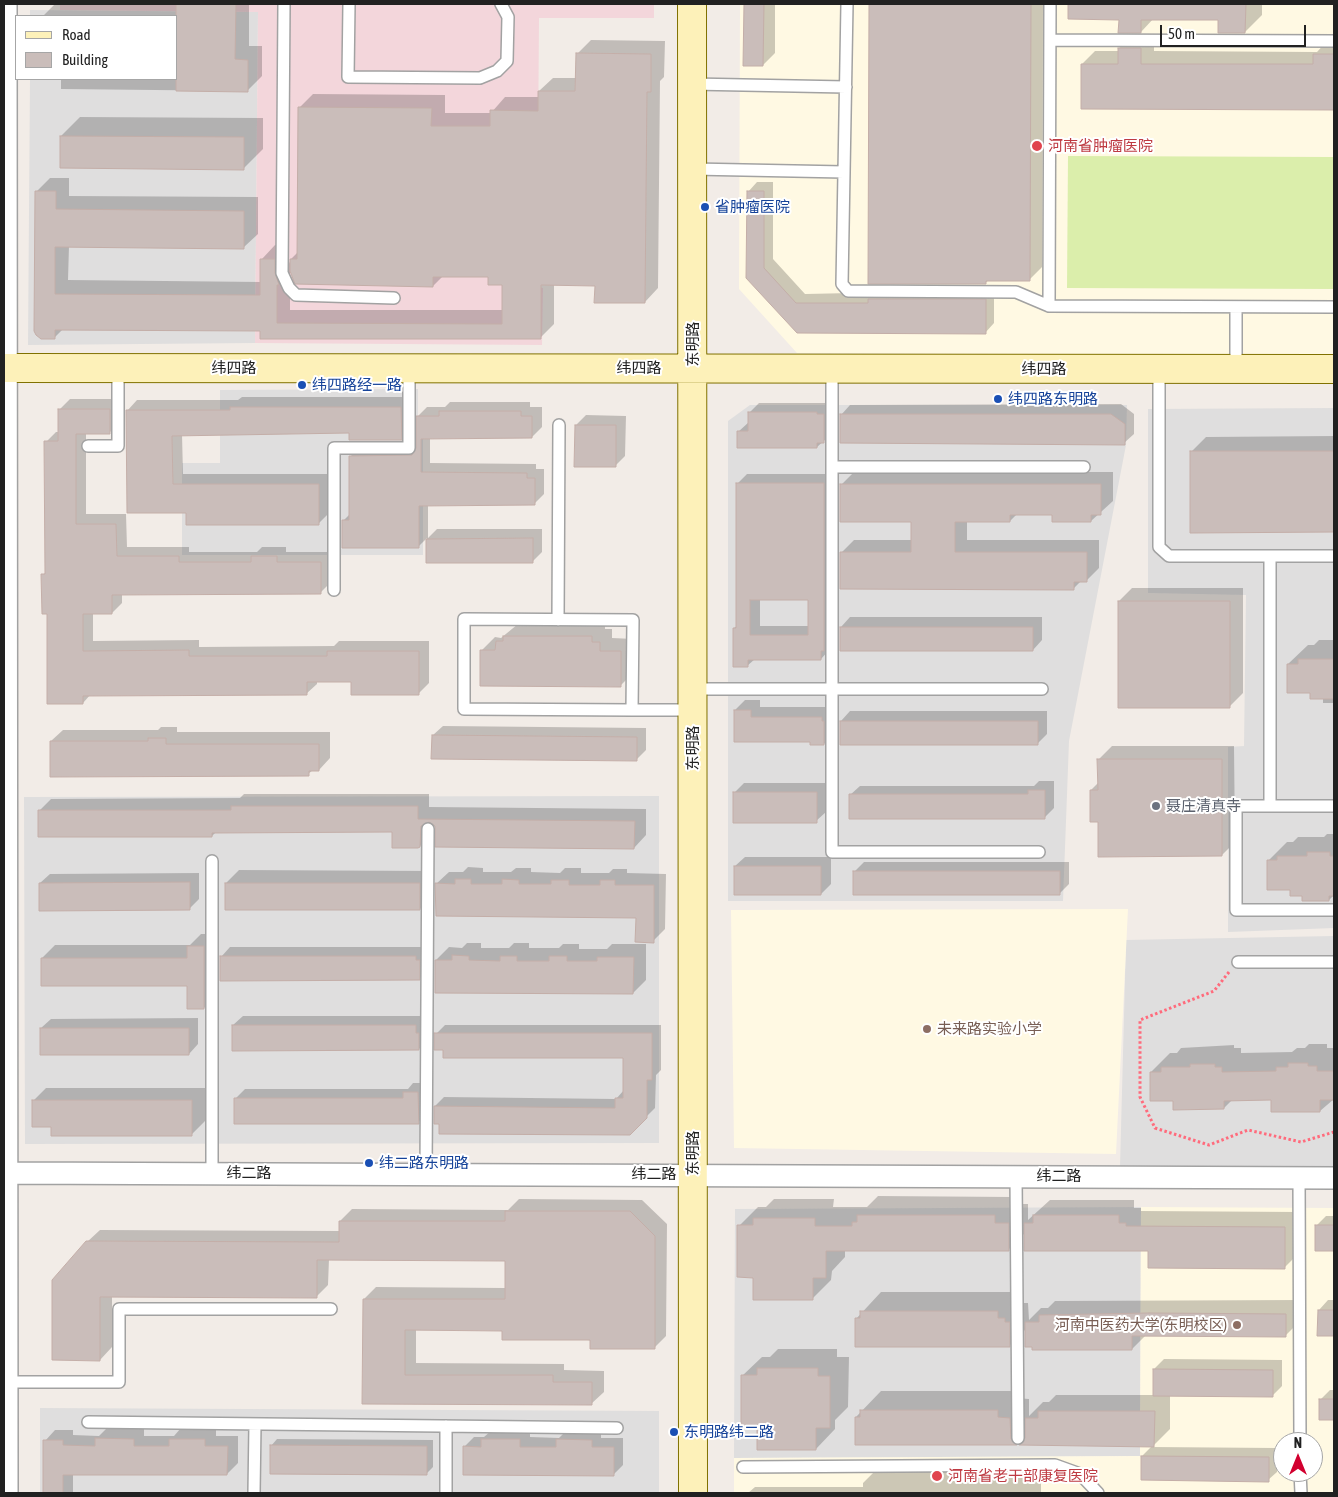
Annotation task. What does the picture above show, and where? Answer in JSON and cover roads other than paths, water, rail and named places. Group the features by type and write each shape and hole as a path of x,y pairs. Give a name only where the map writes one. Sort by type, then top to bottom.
{"street":[{"path":"6,4 5,1173 7,1493"},
{"name":"东明路","path":"692,4 694,1493"},
{"name":"纬四路","path":"5,368 1334,369"},
{"name":"纬二路","path":"5,1173 694,1174 1334,1178"}],"lane":[{"path":"284,4 282,273 289,288 296,295 394,298"},
{"path":"349,4 348,77 480,78 497,71 507,61 508,17 501,4"},
{"path":"848,4 842,284 848,291 1016,292 1049,306 1334,307"},
{"path":"1049,306 1050,4"},
{"path":"1050,40 1334,41"},
{"path":"692,84 846,87"},
{"path":"693,169 844,172"},
{"path":"1236,307 1236,369"},
{"path":"88,446 118,446 118,368"},
{"path":"334,590 334,448 409,448 409,368"},
{"path":"832,368 832,852 1039,852"},
{"path":"1159,369 1159,547 1169,556 1334,556"},
{"path":"558,620 559,425"},
{"path":"832,467 1084,467"},
{"path":"1270,556 1270,806"},
{"path":"632,710 632,620 464,619 464,708 632,710 693,700 832,689 1042,689"},
{"path":"1334,806 1236,806 1236,910 1334,910"},
{"path":"426,1173 428,829"},
{"path":"212,861 212,1173"},
{"path":"1238,962 1334,962"},
{"path":"1016,1176 1018,1438"},
{"path":"1299,1178 1300,1432"},
{"path":"7,1382 119,1382 119,1309 330,1309"},
{"path":"88,1422 616,1428"},
{"path":"254,1493 255,1424"},
{"path":"446,1426 446,1493"},
{"path":"743,1467 1054,1465 1080,1474 1098,1493"}],"place":[{"name":"河南省肿瘤医院","path":"1037,146"},
{"name":"省肿瘤医院","path":"705,207"},
{"name":"纬四路经一路","path":"302,385"},
{"name":"纬四路东明路","path":"998,399"},
{"name":"聂庄清真寺","path":"1156,806"},
{"name":"未来路实验小学","path":"927,1029"},
{"name":"纬二路东明路","path":"369,1163"},
{"name":"河南中医药大学(东明校区)","path":"1237,1325"},
{"name":"东明路纬二路","path":"674,1432"},
{"name":"河南省老干部康复医院","path":"937,1476"}]}
